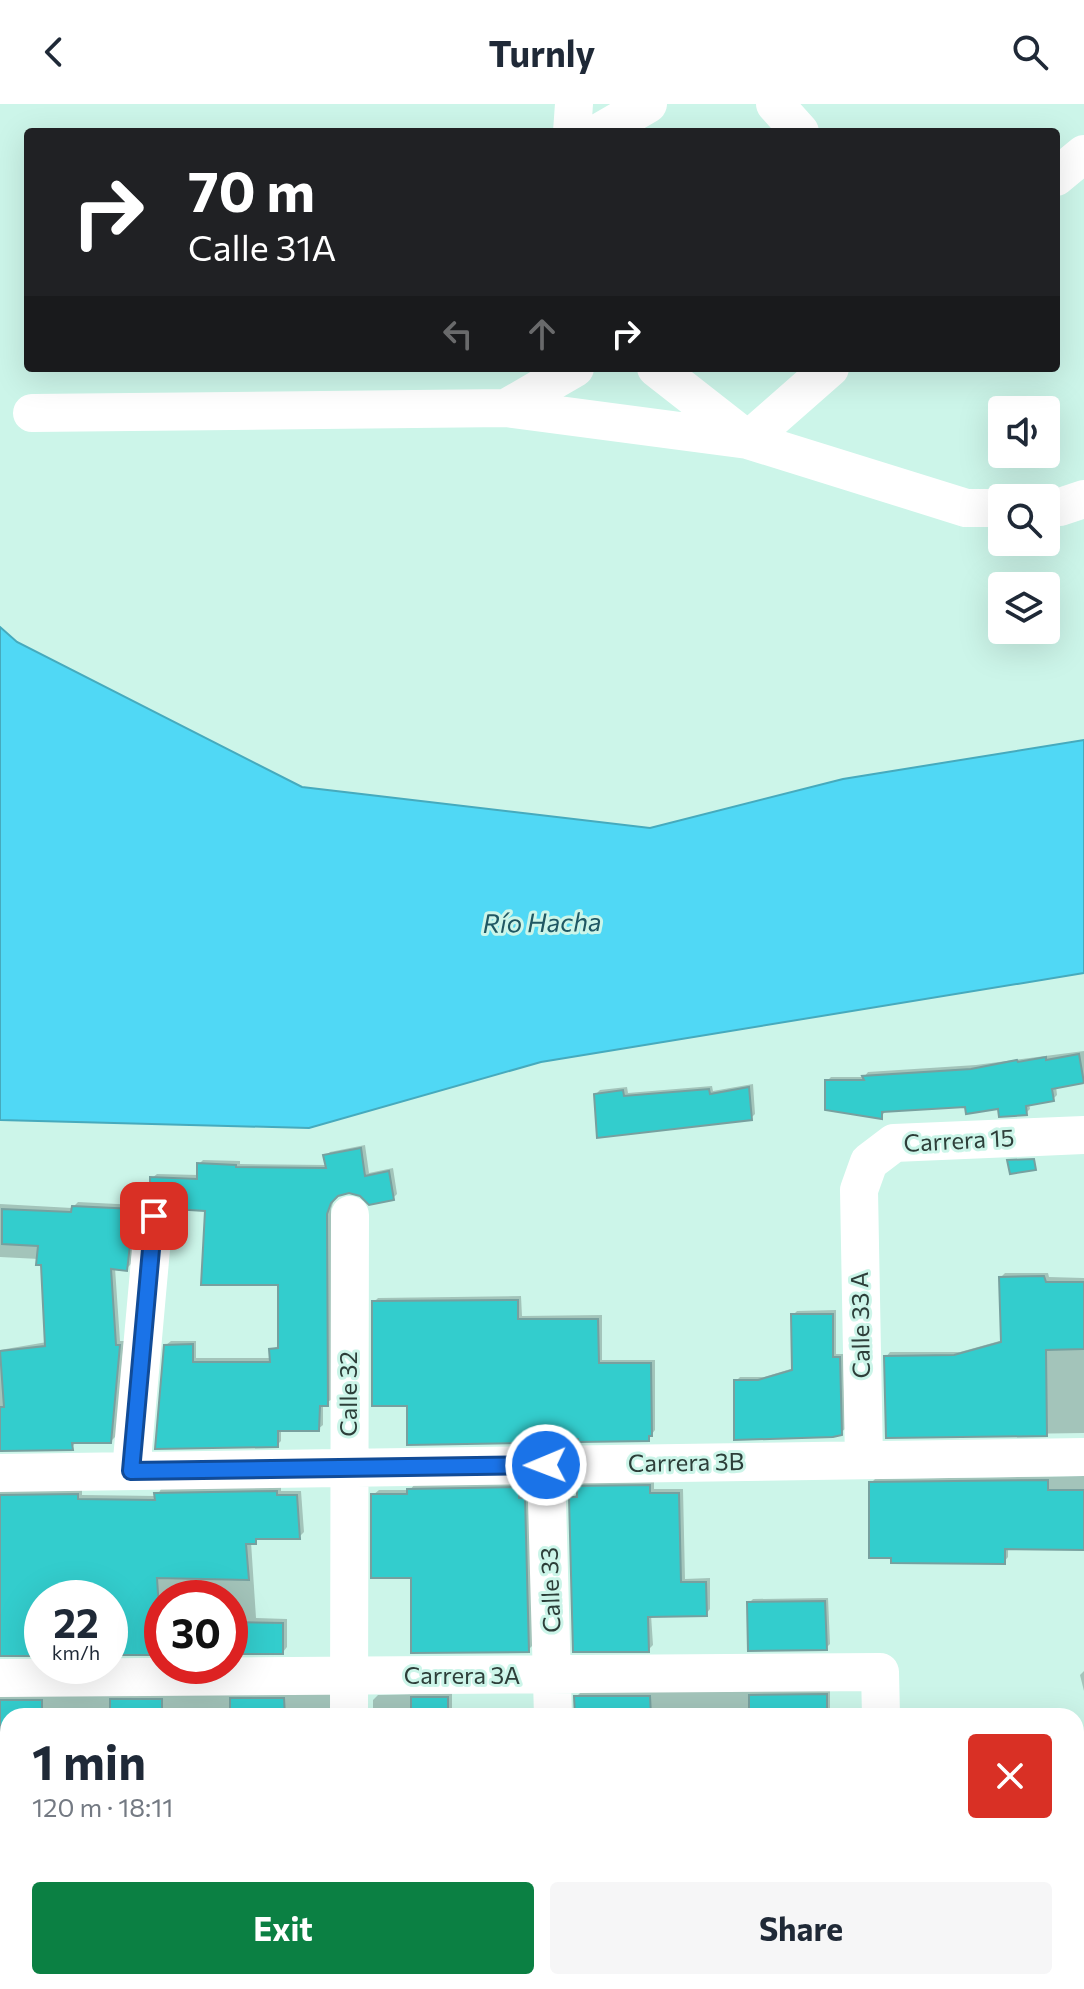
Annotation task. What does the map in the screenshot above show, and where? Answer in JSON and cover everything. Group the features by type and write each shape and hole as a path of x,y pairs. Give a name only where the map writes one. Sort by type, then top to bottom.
{"street":[{"path":"572,128 574,104"},
{"path":"607,128 648,104"},
{"path":"775,104 796,128"},
{"path":"1060,174 1084,154"},
{"path":"506,408 568,372"},
{"path":"661,372 748,440"},
{"path":"748,440 825,372"},
{"path":"32,413 506,408 748,440 966,508 988,508"},
{"path":"1060,507 1084,499"},
{"name":"Carrera 15","path":"859,1190 869,1162 894,1143 1084,1135"},
{"name":"Calle 33 A","path":"859,1190 864,1460"},
{"name":"Calle 32","path":"349,1708 350,1215"},
{"path":"131,1471 154,1216"},
{"name":"Carrera 3B","path":"0,1473 1084,1457"},
{"name":"Calle 33","path":"546,1465 553,1708"},
{"name":"Carrera 3A","path":"0,1678 880,1672 881,1708"}],"water":[{"name":"Río Hacha","path":"0,627 17,642 302,787 650,828 843,779 1084,740 1084,973 541,1062 309,1128 0,1120"}],"building":[{"path":"1079,1054 1084,1083 1052,1089 1054,1101 1026,1106 1027,1115 999,1117 998,1109 966,1114 965,1107 882,1112 882,1119 825,1110 825,1080 864,1080 862,1076 971,1069 1017,1060 1046,1057 1046,1060"},
{"path":"749,1087 752,1120 597,1138 594,1094 623,1090 624,1096 709,1089 710,1094"},
{"path":"361,1148 365,1176 389,1171 394,1200 369,1205 360,1196 349,1193 338,1196 327,1214 328,1406 320,1406 319,1431 278,1431 278,1447 155,1449 164,1345 193,1344 193,1362 270,1362 269,1349 278,1348 278,1285 201,1285 205,1211 174,1209 166,1198 150,1195 150,1177 197,1179 197,1163 236,1167 326,1168 323,1155"},
{"path":"1034,1159 1036,1170 1010,1174 1007,1160"},
{"path":"72,1206 134,1209 127,1271 111,1269 116,1345 120,1345 111,1443 72,1443 73,1450 0,1451 0,1407 4,1407 0,1351 45,1346 41,1265 36,1265 38,1246 2,1244 2,1209 71,1212"},
{"path":"1044,1276 1046,1282 1084,1282 1084,1349 1046,1350 1047,1436 886,1438 884,1356 954,1355 1001,1342 999,1277"},
{"path":"518,1300 518,1319 598,1319 599,1363 651,1363 652,1436 649,1436 649,1441 578,1442 578,1439 407,1445 407,1406 372,1406 372,1301"},
{"path":"791,1314 833,1314 833,1357 840,1357 842,1435 734,1440 734,1380 758,1380 792,1370"},
{"path":"1048,1480 1048,1490 1084,1490 1084,1550 1005,1549 1005,1564 891,1563 891,1558 869,1558 869,1482"},
{"path":"650,1485 650,1493 679,1493 681,1582 706,1582 707,1616 648,1617 649,1652 573,1652 569,1497 577,1497 577,1486"},
{"path":"519,1487 519,1498 525,1498 529,1652 411,1653 411,1578 371,1578 371,1494 407,1494 407,1489"},
{"path":"277,1491 277,1495 297,1495 300,1539 256,1539 256,1544 246,1544 249,1580 144,1580 144,1655 128,1655 128,1580 24,1580 24,1656 0,1656 0,1495 78,1494 78,1499 155,1500 154,1493"},
{"path":"825,1601 827,1650 748,1651 747,1602"},
{"path":"248,1622 283,1623 283,1654 248,1654"},
{"path":"827,1694 827,1708 749,1708 749,1695"},
{"path":"574,1696 650,1696 651,1708 575,1708"},
{"path":"411,1697 448,1697 448,1708 411,1708"},
{"path":"230,1698 284,1698 285,1708 230,1708"},
{"path":"110,1699 162,1699 162,1708 110,1708"},
{"path":"0,1700 42,1700 42,1708 0,1708"}],"route":[{"path":"154,1216 131,1471 546,1465"}]}
